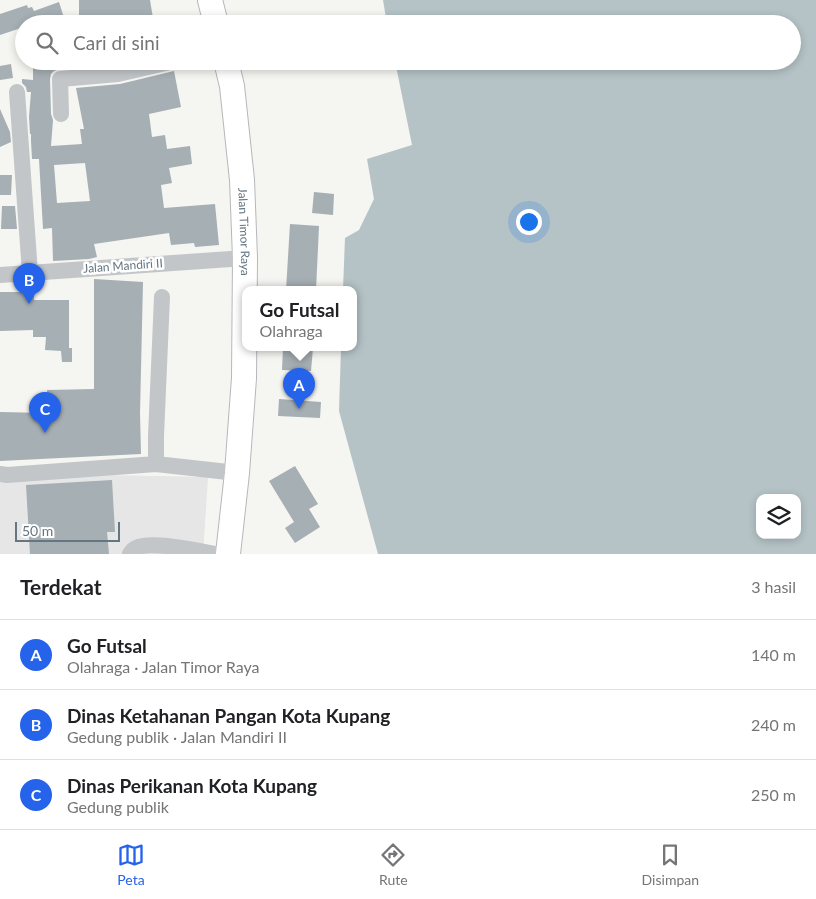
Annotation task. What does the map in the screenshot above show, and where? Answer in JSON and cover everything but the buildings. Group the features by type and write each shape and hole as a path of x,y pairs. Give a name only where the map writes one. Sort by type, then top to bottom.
{"highway":[{"path":"210,0 214,15"},
{"name":"Jalan Timor Raya","path":"228,70 232,86 242,180 245,286"},
{"name":"Jalan Timor Raya","path":"228,554 237,473 244,351"}],"street":[{"path":"61,114 60,79 118,74 135,70"},
{"path":"17,92 30,273"},
{"name":"Jalan Mandiri II","path":"0,275 245,258"},
{"path":"156,464 162,297"},
{"path":"0,474 156,464 237,473"},
{"path":"130,554 136,548 142,546 161,545 216,554"}],"shaded area":[{"path":"383,0 816,0 816,554 378,554 339,411 341,351 357,351 357,286 343,286 345,238 359,230 374,199 367,159 412,145 397,70 801,70 801,15 386,15"},
{"path":"46,474 208,477 203,554 0,554 0,476"}],"place":[{"name":"Dinas Ketahanan Pangan Kota Kupang","path":"29,304"},
{"name":"Go Futsal","path":"299,409"},
{"name":"Dinas Perikanan Kota Kupang","path":"45,433"}]}
